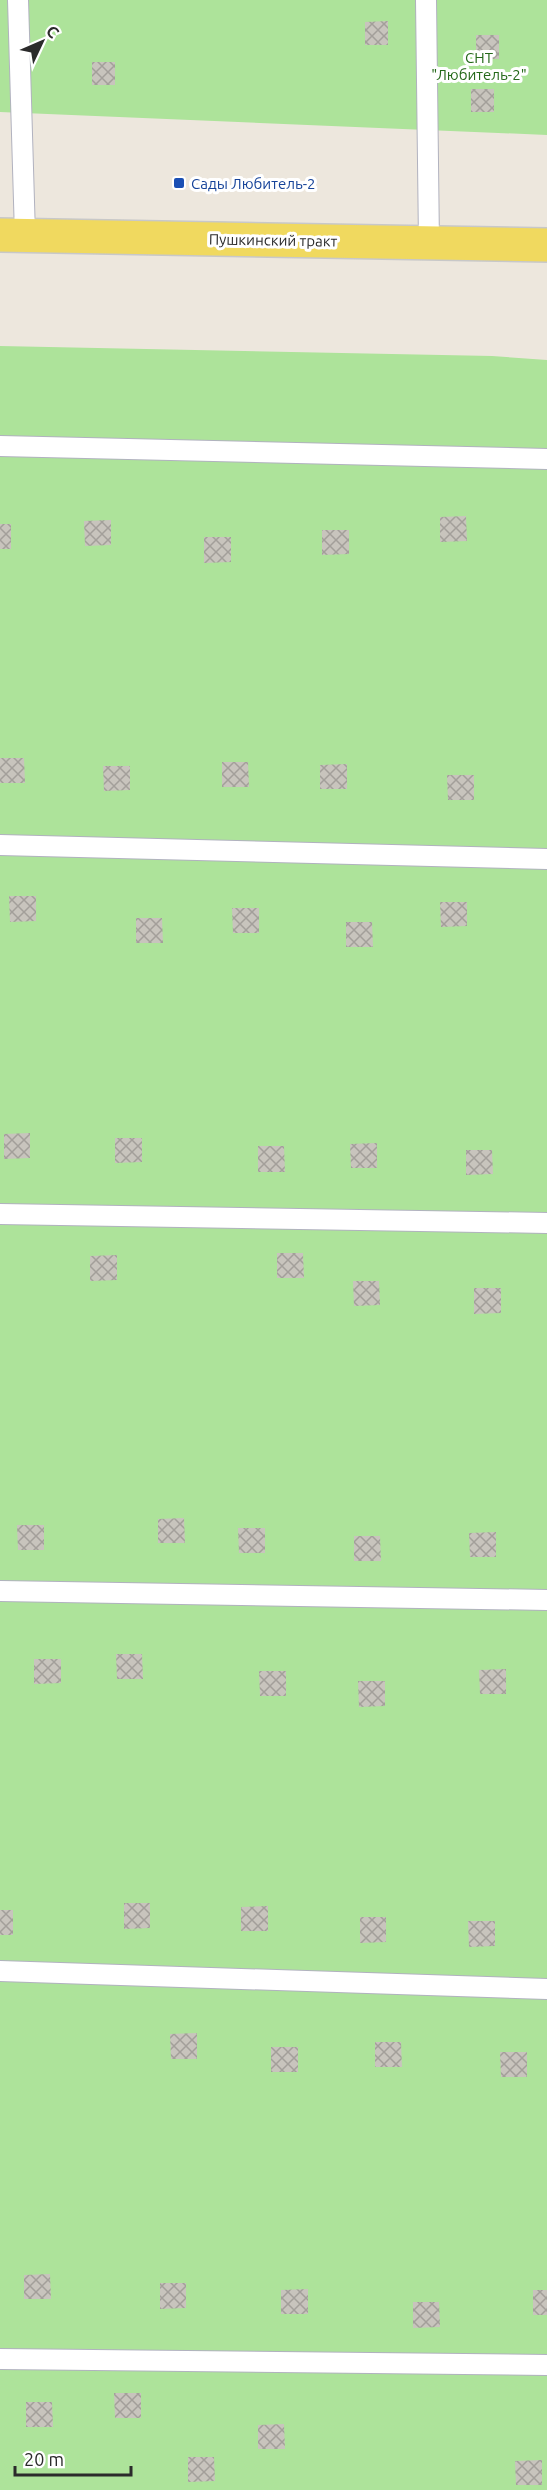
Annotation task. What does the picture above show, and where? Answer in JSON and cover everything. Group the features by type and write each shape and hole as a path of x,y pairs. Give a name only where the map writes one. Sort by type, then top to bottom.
{"main road":[{"name":"Пушкинский тракт","path":"13,235 547,245"}],"lane":[{"path":"13,235 18,0"},
{"path":"426,0 429,243"},
{"path":"0,446 547,459"},
{"path":"0,845 547,859"},
{"path":"0,1214 547,1224"},
{"path":"0,1591 547,1600"},
{"path":"0,1971 547,1989"},
{"path":"0,2359 547,2365"}],"green space":[{"name":"СНТ \"Любитель-2\"","path":"0,0 547,0 547,135 0,112"},
{"path":"0,346 492,356 547,360 547,2490 0,2490"}],"building":[{"path":"388,21 388,45 365,45 365,22"},
{"path":"476,35 499,35 499,59 476,59"},
{"path":"92,62 115,62 115,85 92,85"},
{"path":"471,89 494,89 494,112 471,112"},
{"path":"466,516 467,541 440,542 440,517"},
{"path":"111,520 111,545 85,546 84,521"},
{"path":"0,524 11,524 11,549 0,549"},
{"path":"322,530 349,530 349,554 322,555"},
{"path":"204,537 231,537 231,562 204,563"},
{"path":"0,758 24,758 25,783 0,783"},
{"path":"222,762 248,762 249,787 222,787"},
{"path":"347,764 347,789 320,789 320,765"},
{"path":"103,766 130,766 130,790 104,791"},
{"path":"447,775 474,775 474,800 448,800"},
{"path":"9,896 36,896 36,921 10,922"},
{"path":"440,902 467,902 467,926 441,927"},
{"path":"232,908 259,908 259,933 233,933"},
{"path":"136,918 162,918 163,943 136,943"},
{"path":"346,922 372,922 373,947 346,947"},
{"path":"30,1133 30,1158 4,1159 4,1134"},
{"path":"115,1138 142,1138 142,1162 115,1163"},
{"path":"377,1143 377,1168 351,1168 350,1144"},
{"path":"258,1146 284,1146 285,1172 258,1172"},
{"path":"466,1150 492,1150 493,1174 466,1175"},
{"path":"277,1253 303,1253 304,1278 277,1278"},
{"path":"117,1255 117,1280 90,1281 90,1256"},
{"path":"353,1281 379,1281 380,1305 354,1306"},
{"path":"474,1288 501,1288 501,1313 474,1314"},
{"path":"184,1518 185,1543 158,1543 158,1519"},
{"path":"17,1525 44,1525 44,1550 18,1550"},
{"path":"238,1528 265,1528 265,1553 239,1553"},
{"path":"496,1532 496,1557 470,1557 469,1533"},
{"path":"354,1536 380,1536 381,1561 354,1561"},
{"path":"116,1654 142,1654 143,1679 117,1679"},
{"path":"34,1659 61,1659 61,1683 34,1684"},
{"path":"506,1669 506,1694 480,1694 479,1670"},
{"path":"259,1671 286,1671 286,1696 260,1696"},
{"path":"358,1681 385,1681 385,1706 359,1707"},
{"path":"124,1903 150,1903 150,1928 124,1929"},
{"path":"268,1906 268,1931 241,1931 241,1907"},
{"path":"0,1910 13,1910 13,1935 0,1935"},
{"path":"360,1917 386,1917 386,1942 360,1943"},
{"path":"468,1921 495,1921 495,1946 469,1947"},
{"path":"197,2033 197,2059 171,2059 170,2034"},
{"path":"375,2042 401,2042 402,2067 375,2067"},
{"path":"271,2047 298,2047 298,2072 271,2072"},
{"path":"500,2052 527,2052 527,2077 501,2077"},
{"path":"50,2274 51,2299 24,2299 24,2275"},
{"path":"160,2283 186,2283 186,2308 160,2309"},
{"path":"308,2289 308,2314 281,2314 281,2290"},
{"path":"533,2290 547,2290 547,2315 533,2315"},
{"path":"413,2302 439,2302 440,2327 413,2328"},
{"path":"114,2393 141,2393 141,2418 115,2418"},
{"path":"26,2402 52,2402 53,2427 26,2427"},
{"path":"284,2424 285,2449 258,2449 258,2425"},
{"path":"188,2457 214,2457 215,2481 188,2482"},
{"path":"542,2460 542,2485 516,2485 515,2461"}],"place":[{"name":"Сады Любитель-2","path":"179,183"}]}
